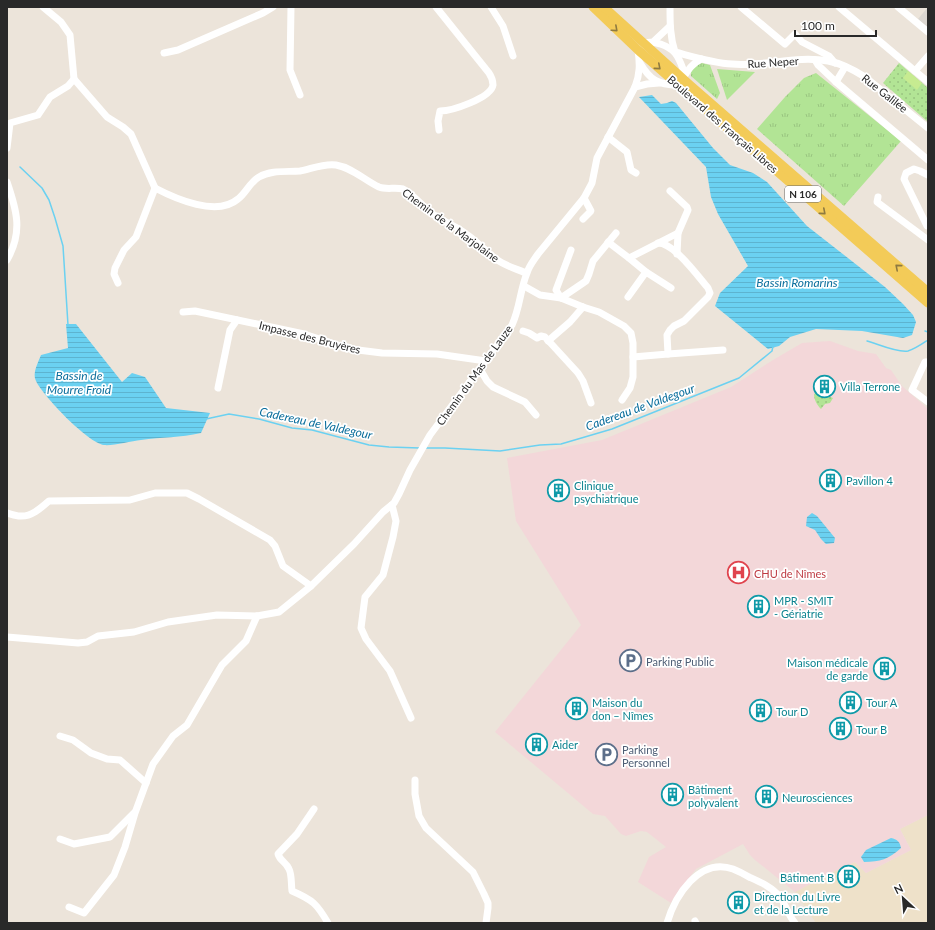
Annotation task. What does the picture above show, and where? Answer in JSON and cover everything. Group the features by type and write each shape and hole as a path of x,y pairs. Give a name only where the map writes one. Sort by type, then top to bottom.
{"main road":[{"name":"Boulevard des Français Libres","path":"593,7 645,45"},
{"name":"Boulevard des Français Libres","path":"604,7 928,303"},
{"name":"Boulevard des Français Libres","path":"682,79 928,292"}],"street":[{"path":"43,7 61,22 70,35 74,79 107,117 131,134 155,188 136,237 124,250 115,268 114,274 118,283"},
{"path":"164,53 178,50 263,13 273,7"},
{"path":"291,7 292,34 290,70 300,95"},
{"path":"436,7 489,72 493,85 486,94 469,103 454,109 440,111 438,121 439,130"},
{"path":"491,7 503,26 513,56"},
{"path":"670,7 672,42 675,52 682,65 682,79"},
{"path":"741,7 785,44 795,34 802,42 830,56 835,63"},
{"path":"838,7 928,82"},
{"path":"898,7 928,32"},
{"path":"659,83 649,76 640,63 645,45 670,26"},
{"name":"Rue Neper","path":"645,45 667,47 675,52 701,59 733,64 815,60"},
{"path":"635,88 647,84 659,83 667,85 682,79 693,64 701,59"},
{"path":"815,60 818,65 836,82 928,160"},
{"name":"Rue Galilée","path":"815,60 828,61 853,70 875,84 928,128"},
{"path":"915,71 927,60"},
{"name":"Chemin du Mas de Lauze","path":"7,637 78,643 87,642 98,636 134,632 168,622 217,615 257,616 279,612 311,586 354,544 383,512 392,508 422,447 512,325 517,315 526,273 538,254 584,198 592,183 597,158 635,88 639,78 640,63"},
{"path":"836,82 845,67"},
{"path":"7,148 10,123 38,115 50,97 68,86 74,79"},
{"path":"608,137 627,152 631,170 636,172"},
{"name":"Chemin de la Marjolaine","path":"155,188 198,205 219,206 238,200 258,177 271,172 300,171 331,165 344,167 380,187 390,189 402,188 444,222 467,234 497,260 526,273"},
{"path":"920,233 927,226 904,179 906,173 914,169 928,175"},
{"path":"7,182 17,217 18,228 13,250 7,260"},
{"path":"670,191 687,206 688,210 678,233 678,254"},
{"path":"878,197 877,202 928,240"},
{"path":"583,219 591,211 584,198"},
{"path":"560,298 586,281 593,261 616,233"},
{"path":"629,258 678,233"},
{"path":"608,242 646,272 671,288"},
{"path":"658,243 666,245 678,254 708,288 710,293 708,297 684,321 674,326 670,330 667,336 668,354"},
{"path":"560,298 556,290 571,250"},
{"path":"628,297 646,272"},
{"path":"524,286 540,295 560,298 583,308 599,312 624,326 630,333 632,343 633,377 630,388 622,400"},
{"path":"548,341 570,322 583,308"},
{"name":"Impasse des Bruyères","path":"183,312 195,311 304,334 350,349 382,353 437,354 486,361"},
{"path":"218,388 230,330 237,320"},
{"path":"523,331 537,338 541,336 545,337 578,373 583,381 591,403"},
{"path":"633,357 723,350"},
{"path":"928,362 925,362 912,390 928,402"},
{"path":"480,369 493,387 525,402 536,415"},
{"path":"7,513 20,517 25,516 40,510 49,501 130,500 155,493 186,493 199,498 270,540 275,546 282,566 311,586"},
{"path":"392,508 396,521 393,537 383,575 365,597 361,628 366,639 390,671 411,718"},
{"path":"69,906 84,913 114,876 153,764 173,736 188,725 222,665 246,641 257,616"},
{"path":"60,736 73,740 91,753 107,759 120,760 146,783"},
{"path":"415,780 415,794 419,816 426,828 472,872 488,903 486,923"},
{"path":"314,809 297,834 278,854 279,858 287,865 290,871 292,891 309,898 320,909 328,923"},
{"path":"60,839 74,844 110,837 135,813"},
{"path":"667,923 676,900 697,874 718,867 732,869 767,886 780,896 795,923"}],"shaded area":[{"path":"928,7 928,28 918,19"},
{"name":"CHU de Nîmes","path":"830,341 858,351 876,354 886,368 891,370 902,386 928,409 928,815 900,829 911,850 866,873 855,862 795,892 755,860 743,844 696,869 671,903 638,882 649,857 666,847 647,832 641,831 626,836 621,834 605,816 593,814 495,732 581,625 516,521 507,458 602,440 731,387 802,343"},
{"path":"928,815 928,923 816,923 795,892 855,862 866,873 911,850 900,829"}],"green space":[{"path":"702,63 710,65 720,93 717,99 691,76 691,69"},
{"path":"899,63 928,88 928,122 883,83"},
{"path":"717,69 755,72 727,100"},
{"path":"908,71 922,83 917,90 903,78"},
{"path":"816,73 901,141 844,206 757,129 804,78"},
{"path":"821,393 833,398 830,403 825,404 821,409 815,400 814,394"}],"water":[{"name":"Bassin Romarins","path":"652,95 661,104 672,101 676,103 713,148 730,165 753,173 767,182 807,226 885,287 913,315 916,322 912,335 903,338 862,331 816,329 790,337 779,346 768,349 715,306 720,293 748,266 718,214 711,197 706,167 639,97"},
{"name":"Bassin de Mourre Froid","path":"66,324 76,324 122,382 132,373 145,377 166,408 210,413 201,433 104,445 77,428 47,397 35,378 36,368 41,355 68,348"},
{"path":"812,513 817,516 835,538 834,543 826,544 815,530 806,526 807,517"},
{"path":"891,838 898,841 901,848 884,859 864,862 861,857 866,850"}],"waterway":[{"name":"Cadereau de Valdegour","path":"20,167 42,188 49,200 55,218 63,246 68,325"},
{"name":"Cadereau de Valdegour","path":"867,341 893,350 908,351 928,340"},
{"name":"Cadereau de Valdegour","path":"426,448 500,451 540,445 561,444 612,429 739,378 772,351 773,346"},
{"name":"Cadereau de Valdegour","path":"206,419 229,414 259,419 292,428 312,430 369,445 420,448"}],"place":[{"name":"Villa Terrone","path":"825,386"},
{"name":"Pavillon 4","path":"830,480"},
{"name":"Clinique psychiatrique","path":"558,491"},
{"name":"CHU de Nîmes","path":"738,573"},
{"name":"MPR - SMIT - Gériatrie","path":"759,606"},
{"name":"Parking Public","path":"631,661"},
{"name":"Maison médicale de garde","path":"884,668"},
{"name":"Tour A","path":"851,702"},
{"name":"Maison du don – Nîmes","path":"576,708"},
{"name":"Tour D","path":"760,711"},
{"name":"Tour B","path":"841,729"},
{"name":"Aider","path":"536,744"},
{"name":"Parking Personnel","path":"606,755"},
{"name":"Bâtiment polyvalent","path":"672,795"},
{"name":"Neurosciences","path":"766,797"},
{"name":"Bâtiment B","path":"849,877"},
{"name":"Direction du Livre et de la Lecture","path":"738,902"}]}
